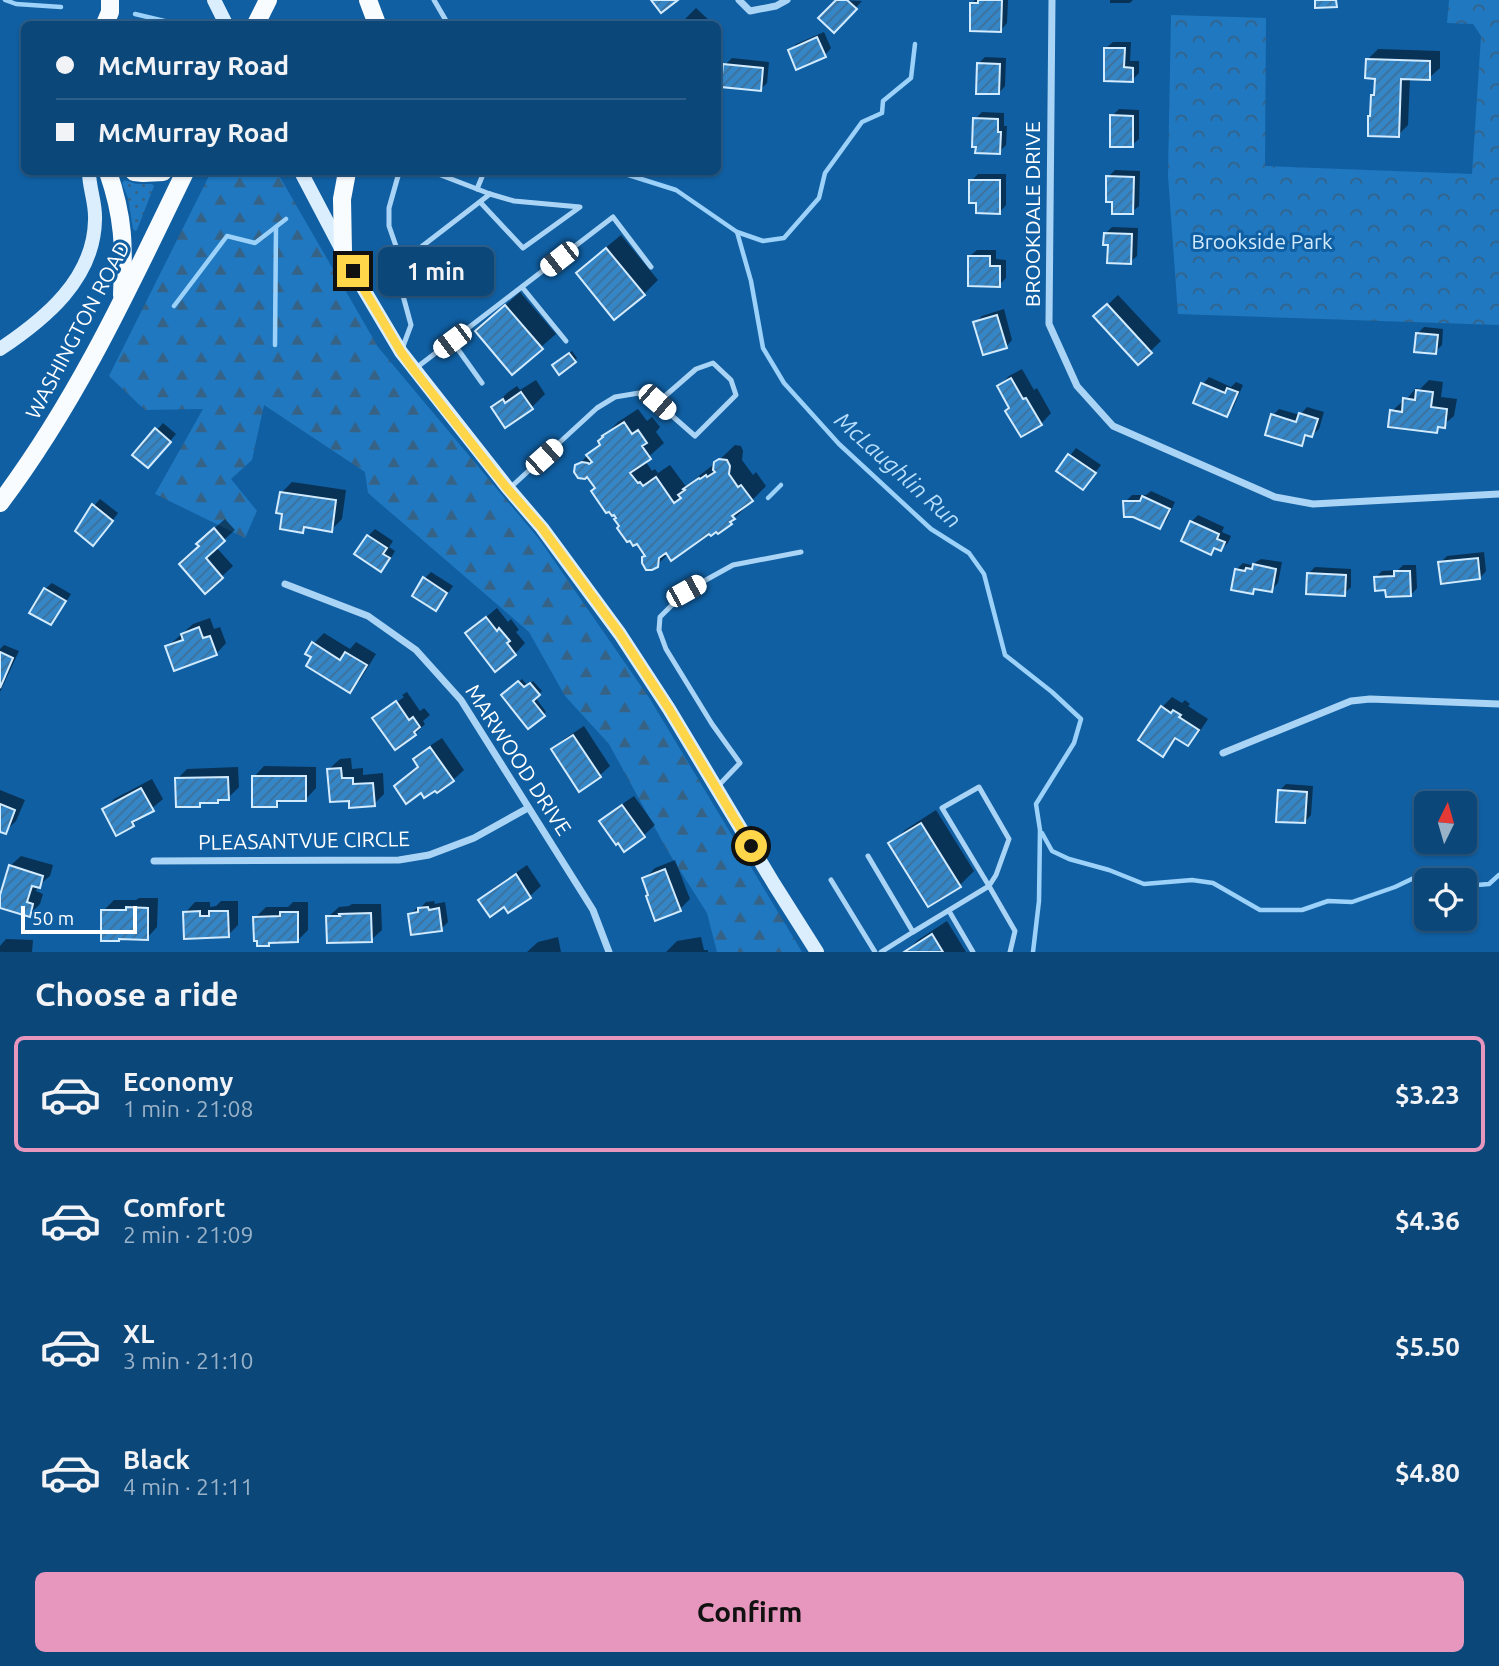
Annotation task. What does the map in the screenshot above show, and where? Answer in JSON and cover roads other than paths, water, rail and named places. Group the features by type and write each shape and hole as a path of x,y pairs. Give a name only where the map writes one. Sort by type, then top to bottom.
{"main road":[{"path":"214,0 224,21"},
{"path":"258,21 268,0"},
{"path":"368,0 376,21"},
{"path":"0,349 51,309 66,294 82,271 93,243 95,229 90,175"},
{"path":"109,175 118,202 123,231 122,302"},
{"name":"WASHINGTON ROAD","path":"0,503 45,440 71,396 122,302 184,175"},
{"path":"303,175 368,298 401,352 558,549 620,634 669,709 817,952"},
{"path":"343,252 342,200 346,175"}],"street":[{"path":"738,0 750,11 776,6 787,0"},
{"name":"BROOKDALE DRIVE","path":"1052,0 1049,324 1077,386 1113,426 1275,497 1312,504 1499,494"},
{"name":"MARWOOD DRIVE","path":"285,584 368,616 415,650 461,700 593,910 609,952"},
{"path":"1223,752 1351,701 1370,698 1499,704"},
{"name":"PLEASANTVUE CIRCLE","path":"154,862 399,860 429,855 474,838 528,808"}],"lane":[{"path":"434,0 446,21"},
{"path":"399,175 389,208 389,226 397,249 399,281 411,326 401,352"},
{"path":"441,175 514,201 580,207 523,248 480,202"},
{"path":"477,189 483,175"},
{"path":"399,264 490,194"},
{"path":"414,370 613,217 651,267"},
{"path":"522,287 566,341"},
{"path":"452,341 482,383"},
{"path":"508,489 597,408 615,397 645,393 695,436 736,395 731,380 713,363 696,369 657,402"},
{"path":"716,788 740,762 712,724 666,649 659,630 660,617 686,591 733,565 801,552"},
{"path":"881,952 989,886 996,875 1009,839 979,787 942,808 989,886 1015,931 1010,952"},
{"path":"868,856 913,932"},
{"path":"831,880 875,952"},
{"path":"949,911 973,952"}],"waterway":[{"name":"McLaughlin Run","path":"5,0 16,4 61,7"},
{"name":"McLaughlin Run","path":"135,14 164,21"},
{"path":"737,232 763,241 784,238 819,198 825,173 862,122 882,113 883,101 911,78 915,44"},
{"name":"McLaughlin Run","path":"628,175 676,190 737,232 751,281 763,348 784,383 839,444 931,529 969,553 984,574 1005,655 1081,719 1074,743 1036,804 1040,830 1039,901 1033,952"},
{"path":"174,306 227,236 255,243 286,219"},
{"path":"275,345 276,227"},
{"path":"768,498 781,485"},
{"path":"1042,833 1052,851 1069,859 1109,870 1144,884 1192,880 1213,883 1260,910 1302,910 1328,901 1352,902 1414,878"},
{"path":"1477,885 1489,884 1499,875"}],"park label":[{"name":"Brookside Park","path":"1262,242"}]}
